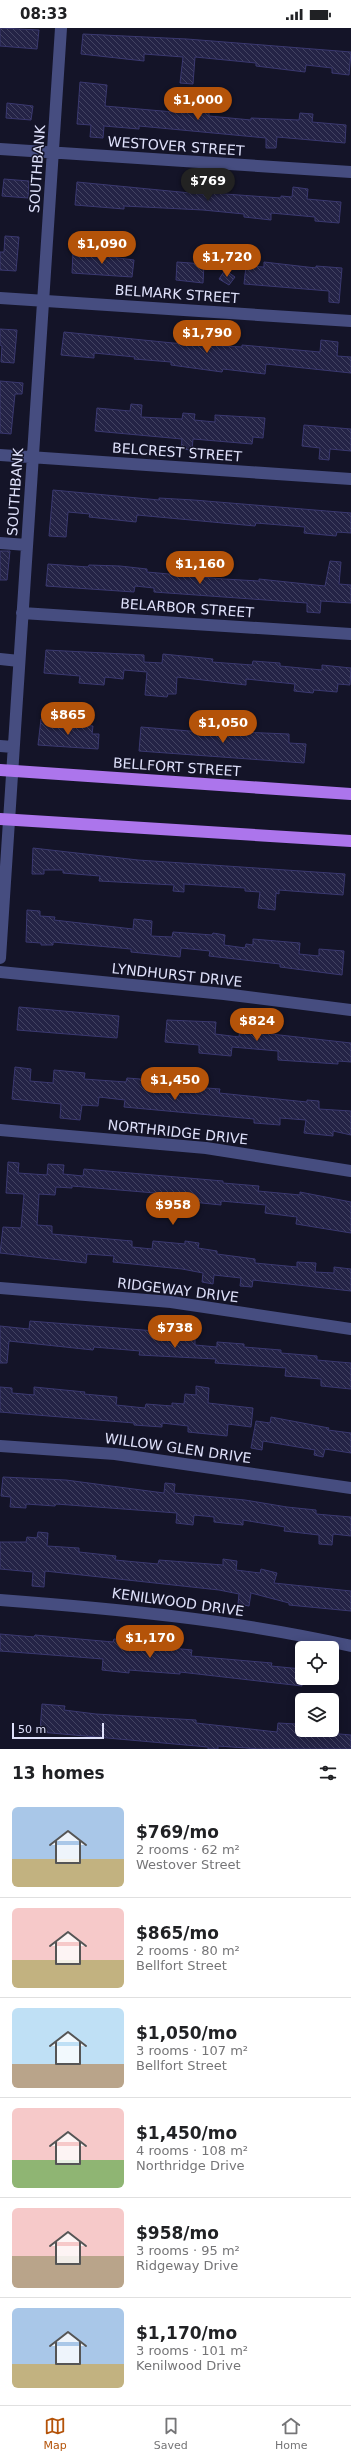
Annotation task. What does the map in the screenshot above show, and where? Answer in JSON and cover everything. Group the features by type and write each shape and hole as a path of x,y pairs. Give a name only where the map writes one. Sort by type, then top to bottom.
{"main road":[{"name":"BELLFORT STREET","path":"6,770 351,794"},
{"path":"4,820 351,841"}],"street":[{"name":"SOUTHBANK","path":"0,958 6,770 13,747 62,28"},
{"name":"WESTOVER STREET","path":"0,149 351,172"},
{"name":"BELMARK STREET","path":"0,298 351,321"},
{"name":"BELCREST STREET","path":"0,455 351,479"},
{"path":"0,543 27,544"},
{"name":"BELARBOR STREET","path":"22,613 351,634"},
{"path":"0,659 19,661"},
{"path":"0,746 13,747"},
{"name":"LYNDHURST DRIVE","path":"0,972 224,994 351,1010"},
{"name":"NORTHRIDGE DRIVE","path":"0,1130 206,1148 351,1171"},
{"name":"RIDGEWAY DRIVE","path":"0,1288 171,1302 351,1329"},
{"name":"WILLOW GLEN DRIVE","path":"0,1446 115,1454 351,1488"},
{"name":"KENILWOOD DRIVE","path":"0,1600 115,1609 296,1633 351,1646"}],"building":[{"path":"0,28 39,30 37,49 0,46"},
{"path":"83,34 187,39 351,52 349,75 332,73 332,68 306,65 305,72 256,66 256,63 195,57 193,84 180,83 183,57 144,54 144,61 81,54"},
{"path":"80,82 107,85 105,106 185,113 185,109 209,111 209,116 251,120 251,118 299,120 300,113 313,114 312,122 346,125 345,143 277,137 276,148 266,148 266,138 139,126 139,129 104,126 103,138 90,137 91,125 77,124"},
{"path":"7,103 33,106 31,120 6,118"},
{"path":"4,179 29,181 28,198 2,196"},
{"path":"77,182 211,195 211,193 281,198 281,196 292,197 293,187 308,189 307,199 341,202 339,223 315,221 315,217 271,213 271,220 244,217 244,214 203,210 124,206 124,209 75,205"},
{"path":"5,236 19,237 16,271 0,270 0,252 4,252"},
{"path":"73,252 134,260 132,277 72,273"},
{"path":"177,262 204,264 203,283 176,280"},
{"path":"264,262 316,268 316,266 342,268 339,303 329,302 329,291 244,284 246,266 264,267"},
{"path":"225,270 235,277 229,285 219,279"},
{"path":"0,329 17,330 14,363 1,362 2,346 0,345"},
{"path":"64,332 173,343 242,347 242,345 320,352 321,340 338,342 337,356 351,357 351,373 266,364 265,374 223,369 222,372 171,365 171,362 134,359 135,357 94,353 94,358 61,355"},
{"path":"0,381 23,383 22,394 15,394 11,434 0,433"},
{"path":"131,404 142,405 141,417 182,419 183,413 195,414 194,420 215,422 215,415 265,418 263,438 253,437 252,444 193,439 192,450 181,449 182,439 95,431 97,408 130,411"},
{"path":"304,425 351,429 351,451 330,449 329,460 319,459 320,448 302,446"},
{"path":"53,490 159,500 159,498 194,500 351,513 351,533 337,532 336,536 304,533 305,527 256,523 255,526 137,515 136,522 89,517 90,514 68,512 66,537 49,536"},
{"path":"0,551 10,551 7,580 0,580"},
{"path":"330,561 341,562 339,584 351,585 351,603 321,601 320,613 307,612 307,603 154,592 154,588 135,586 134,592 46,586 48,564 88,567 89,565 120,566 147,569 147,572 224,579 259,581 259,579 325,586"},
{"path":"46,650 144,655 144,662 162,663 163,654 213,659 212,662 252,665 253,661 280,663 280,666 322,670 322,665 351,668 350,685 338,684 337,692 314,690 313,693 294,691 295,684 246,679 246,685 177,677 176,694 168,694 167,697 145,695 147,672 124,670 123,679 105,677 104,685 79,683 80,676 44,673"},
{"path":"41,719 51,720 50,727 74,729 74,724 93,726 92,734 99,734 98,749 38,745"},
{"path":"214,726 240,729 239,732 289,734 289,743 306,744 304,763 139,751 141,727 214,733"},
{"path":"33,848 138,860 345,874 343,895 279,890 279,894 276,893 275,910 258,908 260,892 245,891 245,888 184,884 184,892 173,891 174,885 99,881 100,876 63,873 63,870 44,870 44,874 32,874"},
{"path":"27,910 40,911 40,916 55,917 54,920 133,929 134,919 152,921 151,936 172,937 173,932 212,935 213,933 225,935 224,945 245,948 246,944 253,945 253,939 300,943 299,954 319,956 319,949 344,951 342,975 280,967 280,964 209,956 210,951 181,948 180,957 131,952 131,949 53,942 53,945 41,945 41,943 26,942"},
{"path":"19,1007 119,1016 117,1038 17,1030"},
{"path":"167,1020 216,1022 215,1034 239,1037 240,1026 261,1028 261,1020 272,1021 271,1034 351,1043 351,1062 338,1061 338,1064 278,1060 278,1051 232,1047 231,1056 199,1053 199,1045 165,1042"},
{"path":"15,1067 31,1069 30,1081 53,1083 54,1070 85,1073 84,1079 126,1082 127,1078 194,1083 193,1087 220,1089 219,1093 307,1102 307,1100 319,1101 319,1109 351,1111 351,1135 333,1131 333,1136 304,1133 306,1120 280,1118 280,1125 254,1123 254,1119 124,1107 125,1100 99,1097 98,1106 82,1105 80,1120 60,1118 61,1104 12,1099"},
{"path":"8,1162 19,1163 18,1173 47,1175 48,1164 64,1165 63,1174 83,1176 84,1169 223,1181 223,1183 259,1186 258,1191 300,1195 300,1192 351,1202 351,1233 296,1224 297,1217 265,1213 266,1205 221,1201 221,1205 164,1199 163,1205 154,1204 155,1193 72,1186 72,1188 56,1187 55,1195 39,1194 37,1225 52,1226 52,1234 132,1241 132,1247 152,1249 153,1241 185,1244 185,1241 199,1243 198,1248 217,1251 217,1254 255,1259 255,1263 297,1267 297,1262 316,1263 315,1272 334,1273 334,1267 351,1269 351,1291 253,1280 252,1287 240,1286 241,1278 214,1275 213,1284 202,1282 203,1273 182,1269 113,1262 114,1256 87,1254 86,1263 0,1253 3,1227 21,1228 24,1194 6,1193"},
{"path":"30,1321 168,1332 168,1334 195,1337 195,1345 217,1347 217,1342 244,1344 244,1347 281,1350 281,1353 317,1356 317,1360 351,1363 351,1389 321,1386 321,1379 285,1376 286,1368 215,1363 216,1359 139,1355 140,1351 94,1347 93,1350 9,1341 7,1363 0,1363 0,1326 29,1329"},
{"path":"196,1386 209,1388 208,1403 253,1408 251,1427 228,1424 227,1436 188,1432 188,1426 162,1423 162,1427 134,1425 134,1423 0,1412 0,1387 12,1388 12,1393 34,1395 34,1387 85,1392 84,1394 117,1397 116,1405 145,1408 146,1404 172,1406 172,1403 184,1404 185,1394 196,1395"},
{"path":"271,1417 329,1428 328,1430 351,1433 351,1453 325,1449 323,1457 314,1455 315,1450 263,1441 262,1450 251,1448 256,1421 270,1423"},
{"path":"3,1477 66,1480 164,1493 165,1483 175,1484 174,1493 245,1500 316,1510 316,1514 351,1517 351,1536 333,1534 332,1545 319,1544 319,1535 284,1531 285,1527 243,1520 243,1525 214,1522 214,1517 194,1515 193,1525 176,1523 177,1513 56,1504 55,1506 26,1504 26,1508 10,1507 11,1497 1,1496"},
{"path":"38,1532 48,1533 47,1546 79,1548 79,1552 116,1556 115,1560 158,1564 159,1560 223,1565 223,1559 237,1561 236,1570 260,1573 261,1569 277,1573 274,1583 351,1591 351,1611 289,1605 289,1603 251,1593 249,1606 238,1604 239,1594 219,1590 45,1571 44,1587 32,1586 33,1572 0,1569 0,1542 26,1542 27,1537 37,1538"},
{"path":"0,1634 34,1637 35,1635 113,1642 114,1639 132,1641 131,1644 192,1650 191,1656 272,1663 271,1666 295,1668 295,1685 302,1686 180,1672 180,1674 129,1670 129,1673 102,1670 103,1659 0,1651"},
{"path":"42,1704 65,1706 64,1710 96,1714 196,1720 196,1723 277,1732 278,1723 295,1724 295,1737 339,1737 339,1734 351,1735 351,1749 260,1749 218,1746 218,1749 208,1749 208,1747 40,1732"}]}
